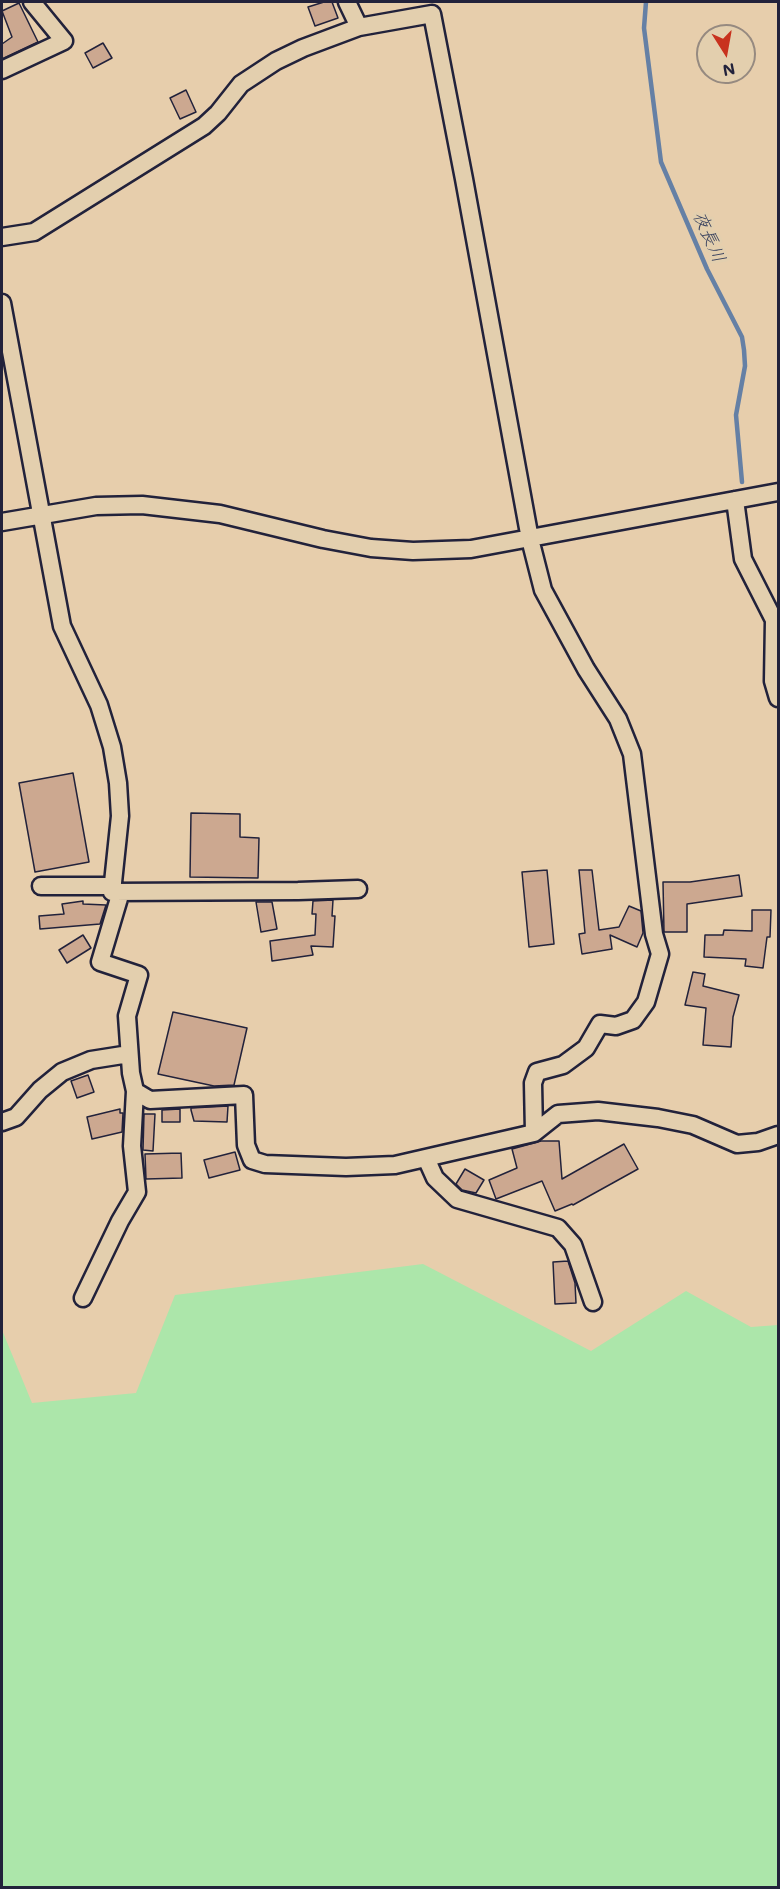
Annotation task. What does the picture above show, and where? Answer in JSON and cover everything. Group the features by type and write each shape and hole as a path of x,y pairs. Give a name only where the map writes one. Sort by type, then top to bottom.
{"street":[{"path":"2,70 64,41 32,2"},
{"path":"347,2 359,27"},
{"path":"2,237 34,232 204,126 218,113 241,84 267,66 303,48 359,27 432,14 530,539 543,590 586,669 618,719 632,754 654,934 660,954 646,1002 633,1020 616,1026 600,1024 586,1048 563,1065 537,1072 533,1083 534,1133"},
{"path":"2,303 62,626 99,705 112,747 118,783 120,816 113,889"},
{"path":"2,522 96,506 142,505 220,514 371,548 413,551 471,549 778,492"},
{"path":"735,500 743,559 774,620 773,681 778,698"},
{"path":"41,886 286,891 358,889"},
{"path":"83,1298 136,1192 132,1146 135,1091 131,1073 127,1016 139,975 100,962 120,895 113,889"},
{"path":"2,1122 16,1117 40,1090 62,1072 91,1060 129,1054"},
{"path":"135,1091 150,1100 244,1095 246,1145 252,1160 265,1164 346,1167 396,1165 534,1133 558,1114 598,1111 658,1118 693,1125 737,1144 758,1142 778,1135"},
{"path":"426,1158 435,1178 457,1199 558,1228 573,1245 593,1302"}],"green space":[{"path":"423,1264 591,1351 686,1291 751,1327 778,1325 778,1887 2,1887 2,1330 32,1403 136,1393 175,1295"}],"building":[{"path":"332,2 338,18 315,26 308,7"},
{"path":"19,3 38,42 2,59 2,44 12,37 2,11"},
{"path":"103,43 112,58 93,68 85,53"},
{"path":"186,90 196,112 180,119 170,98"},
{"path":"73,773 89,862 35,872 19,783"},
{"path":"191,813 240,814 240,837 259,838 258,878 190,877"},
{"path":"547,870 554,944 529,947 522,872"},
{"path":"579,870 592,870 599,930 619,927 629,906 641,911 643,933 637,947 610,935 612,949 582,954 579,934 585,933"},
{"path":"739,875 742,896 687,904 687,932 664,932 663,882 690,882"},
{"path":"333,900 332,916 335,916 333,947 311,946 313,955 272,961 270,941 315,935 316,914 312,914 313,901"},
{"path":"83,901 83,904 106,905 100,924 40,929 39,916 64,914 62,904"},
{"path":"256,902 272,902 277,929 261,932"},
{"path":"752,910 771,910 770,937 767,937 763,968 745,966 746,959 704,957 705,935 723,935 724,930 752,931"},
{"path":"83,935 91,948 67,963 59,950"},
{"path":"693,972 705,974 703,986 739,995 733,1017 731,1047 703,1045 706,1008 685,1005"},
{"path":"173,1012 247,1028 234,1085 214,1086 158,1074"},
{"path":"88,1075 94,1092 77,1098 71,1081"},
{"path":"228,1106 227,1122 194,1121 191,1110 191,1108"},
{"path":"120,1109 120,1113 123,1113 122,1132 92,1139 87,1117"},
{"path":"180,1109 180,1122 162,1122 162,1110"},
{"path":"144,1114 155,1114 153,1151 143,1150"},
{"path":"541,1141 559,1141 562,1179 624,1144 638,1169 573,1205 555,1211 542,1181 496,1199 489,1180 517,1168 512,1149"},
{"path":"235,1152 240,1170 209,1178 204,1160"},
{"path":"181,1153 182,1178 146,1179 145,1154"},
{"path":"465,1169 484,1180 476,1193 462,1190 456,1184"},
{"path":"568,1261 575,1283 576,1303 555,1304 553,1262"}],"waterway":[{"name":"夜長川","path":"646,2 644,28 661,162 707,269 742,337 745,366 736,415 742,482"}]}
